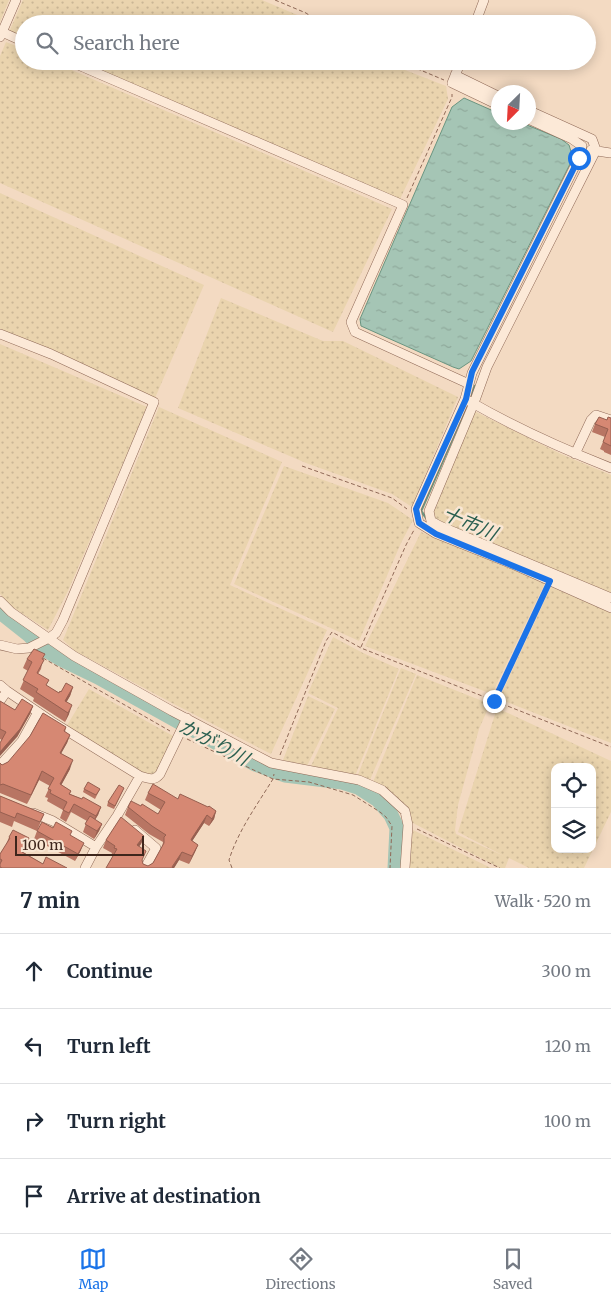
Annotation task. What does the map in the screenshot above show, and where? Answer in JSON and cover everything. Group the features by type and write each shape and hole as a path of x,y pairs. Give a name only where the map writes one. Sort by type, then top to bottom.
{"street":[{"path":"15,39 1,34 16,0"},
{"path":"479,15 484,0"},
{"path":"90,70 403,205 351,322 355,332 469,384"},
{"path":"453,79 457,70"},
{"path":"453,79 491,93"},
{"path":"453,79 491,101"},
{"path":"536,114 592,139 596,150 416,509 418,519 436,534 611,608"},
{"path":"536,122 572,139 582,146 595,151 610,153"},
{"path":"582,146 579,158 472,372 469,384 470,401 429,511 431,521 611,598"},
{"path":"0,334 51,354 154,402 56,633 29,648 17,649 0,645"},
{"path":"470,401 575,454 611,468"},
{"path":"575,454 591,420 596,415 611,420"},
{"path":"0,601 11,612 74,656 172,711 272,763 359,780 382,790 405,811 408,825 405,868"},
{"path":"0,702 4,688 38,712 140,776 152,780 157,778 186,718"},
{"path":"0,767 2,762 22,741 38,712"},
{"path":"85,868 96,847 124,821 140,776"},
{"path":"26,810 53,821 96,847"},
{"path":"124,821 156,848 145,868"}],"path":[{"path":"275,0 309,15"},
{"path":"403,205 452,97 453,79 426,70"},
{"path":"302,466 392,498 418,519 361,648"},
{"path":"494,701 550,581"},
{"path":"232,868 229,860 232,851 246,822 273,779 276,764 326,641 332,632 361,648 611,747"},
{"path":"29,648 53,664 178,736 273,779 309,782 353,795 380,812 392,826 390,868"},
{"path":"408,825 500,868"}],"shaded area":[{"path":"0,0 9,0 0,22"},
{"path":"23,0 262,0 297,15 16,15"},
{"path":"15,18 15,34 9,32"},
{"path":"6,42 15,46 15,70 72,70 392,209 333,332 0,183 0,56"},
{"path":"99,70 405,70 446,86 448,99 400,199"},
{"path":"0,193 204,285 155,398 55,351 0,329"},
{"path":"221,298 323,341 343,341 458,397 412,507 392,494 306,463 178,408"},
{"path":"0,344 147,407 68,591 48,630 12,607 0,594"},
{"path":"159,407 282,462 230,585 327,630 271,754 75,651 63,640"},
{"path":"474,411 561,454 611,475 611,593 429,517"},
{"path":"284,466 388,503 413,520 401,543 359,641 234,584"},
{"path":"421,532 545,583 492,694 365,646"},
{"path":"551,587 611,612 611,743 499,699"},
{"path":"333,637 399,669 355,776 311,766 338,708 308,693"},
{"path":"401,668 416,674 369,782 357,777"},
{"path":"417,675 490,704 479,729 458,805 455,830 456,834 504,856 458,832 497,708 611,761 611,812 596,843 596,763 551,763 551,853 591,853 584,868 529,868 509,858 505,868 500,868 411,822 373,782"},
{"path":"89,689 175,737 158,773 150,777 66,727"},
{"path":"308,696 335,709 307,766 283,760"},
{"path":"413,830 491,868 408,868"}],"water":[{"path":"464,98 491,110 491,130 536,129 561,139 569,145 573,158 471,361 459,369 361,326 360,319 452,107"}],"building":[{"path":"599,417 607,420 608,417 611,418 611,446 603,442 608,429 595,424"},
{"path":"34,649 45,654 37,673 49,680 46,685 59,693 66,683 73,687 65,701 72,705 68,713 36,692 38,689 23,680 32,662 27,659"},
{"path":"22,699 33,706 20,729 0,752 0,743 6,732 0,729 0,701 15,710"},
{"path":"43,713 66,727 64,731 70,735 60,753 73,760 60,784 71,791 69,794 82,799 83,797 101,807 96,816 74,804 69,813 63,810 67,802 50,793 51,790 48,789 54,778 42,771 31,795 3,784 0,785 0,763 2,765 8,762 30,736"},
{"path":"88,782 100,789 96,795 84,789"},
{"path":"153,784 178,799 180,794 209,806 216,811 212,819 207,815 192,838 191,840 198,845 192,856 182,852 173,868 106,868 117,849 106,840 121,817 144,836 137,845 146,851 142,860 143,864 148,866 153,863 164,843 166,835 128,807 131,801 141,806 142,804 158,814 165,802 148,793"},
{"path":"119,785 124,788 115,806 108,802"},
{"path":"0,796 44,814 40,822 17,813 15,818 0,812"},
{"path":"90,816 102,824 97,831 85,824"},
{"path":"42,822 53,828 56,822 72,831 70,835 84,843 78,854 37,831"},
{"path":"13,830 29,838 22,852 43,864 46,857 67,868 0,867 2,860 0,859 0,854"}],"waterway":[{"name":"十市川","path":"470,398 475,386"},
{"name":"十市川","path":"427,519 421,511 468,403"},
{"name":"かがり川","path":"0,612 41,647 61,659 98,677 255,764 285,775 342,782 358,787 378,800 391,815 397,828 395,868"}],"route":[{"path":"494,701 550,581 436,534 419,523 416,509 466,399 472,372 579,158"}]}
